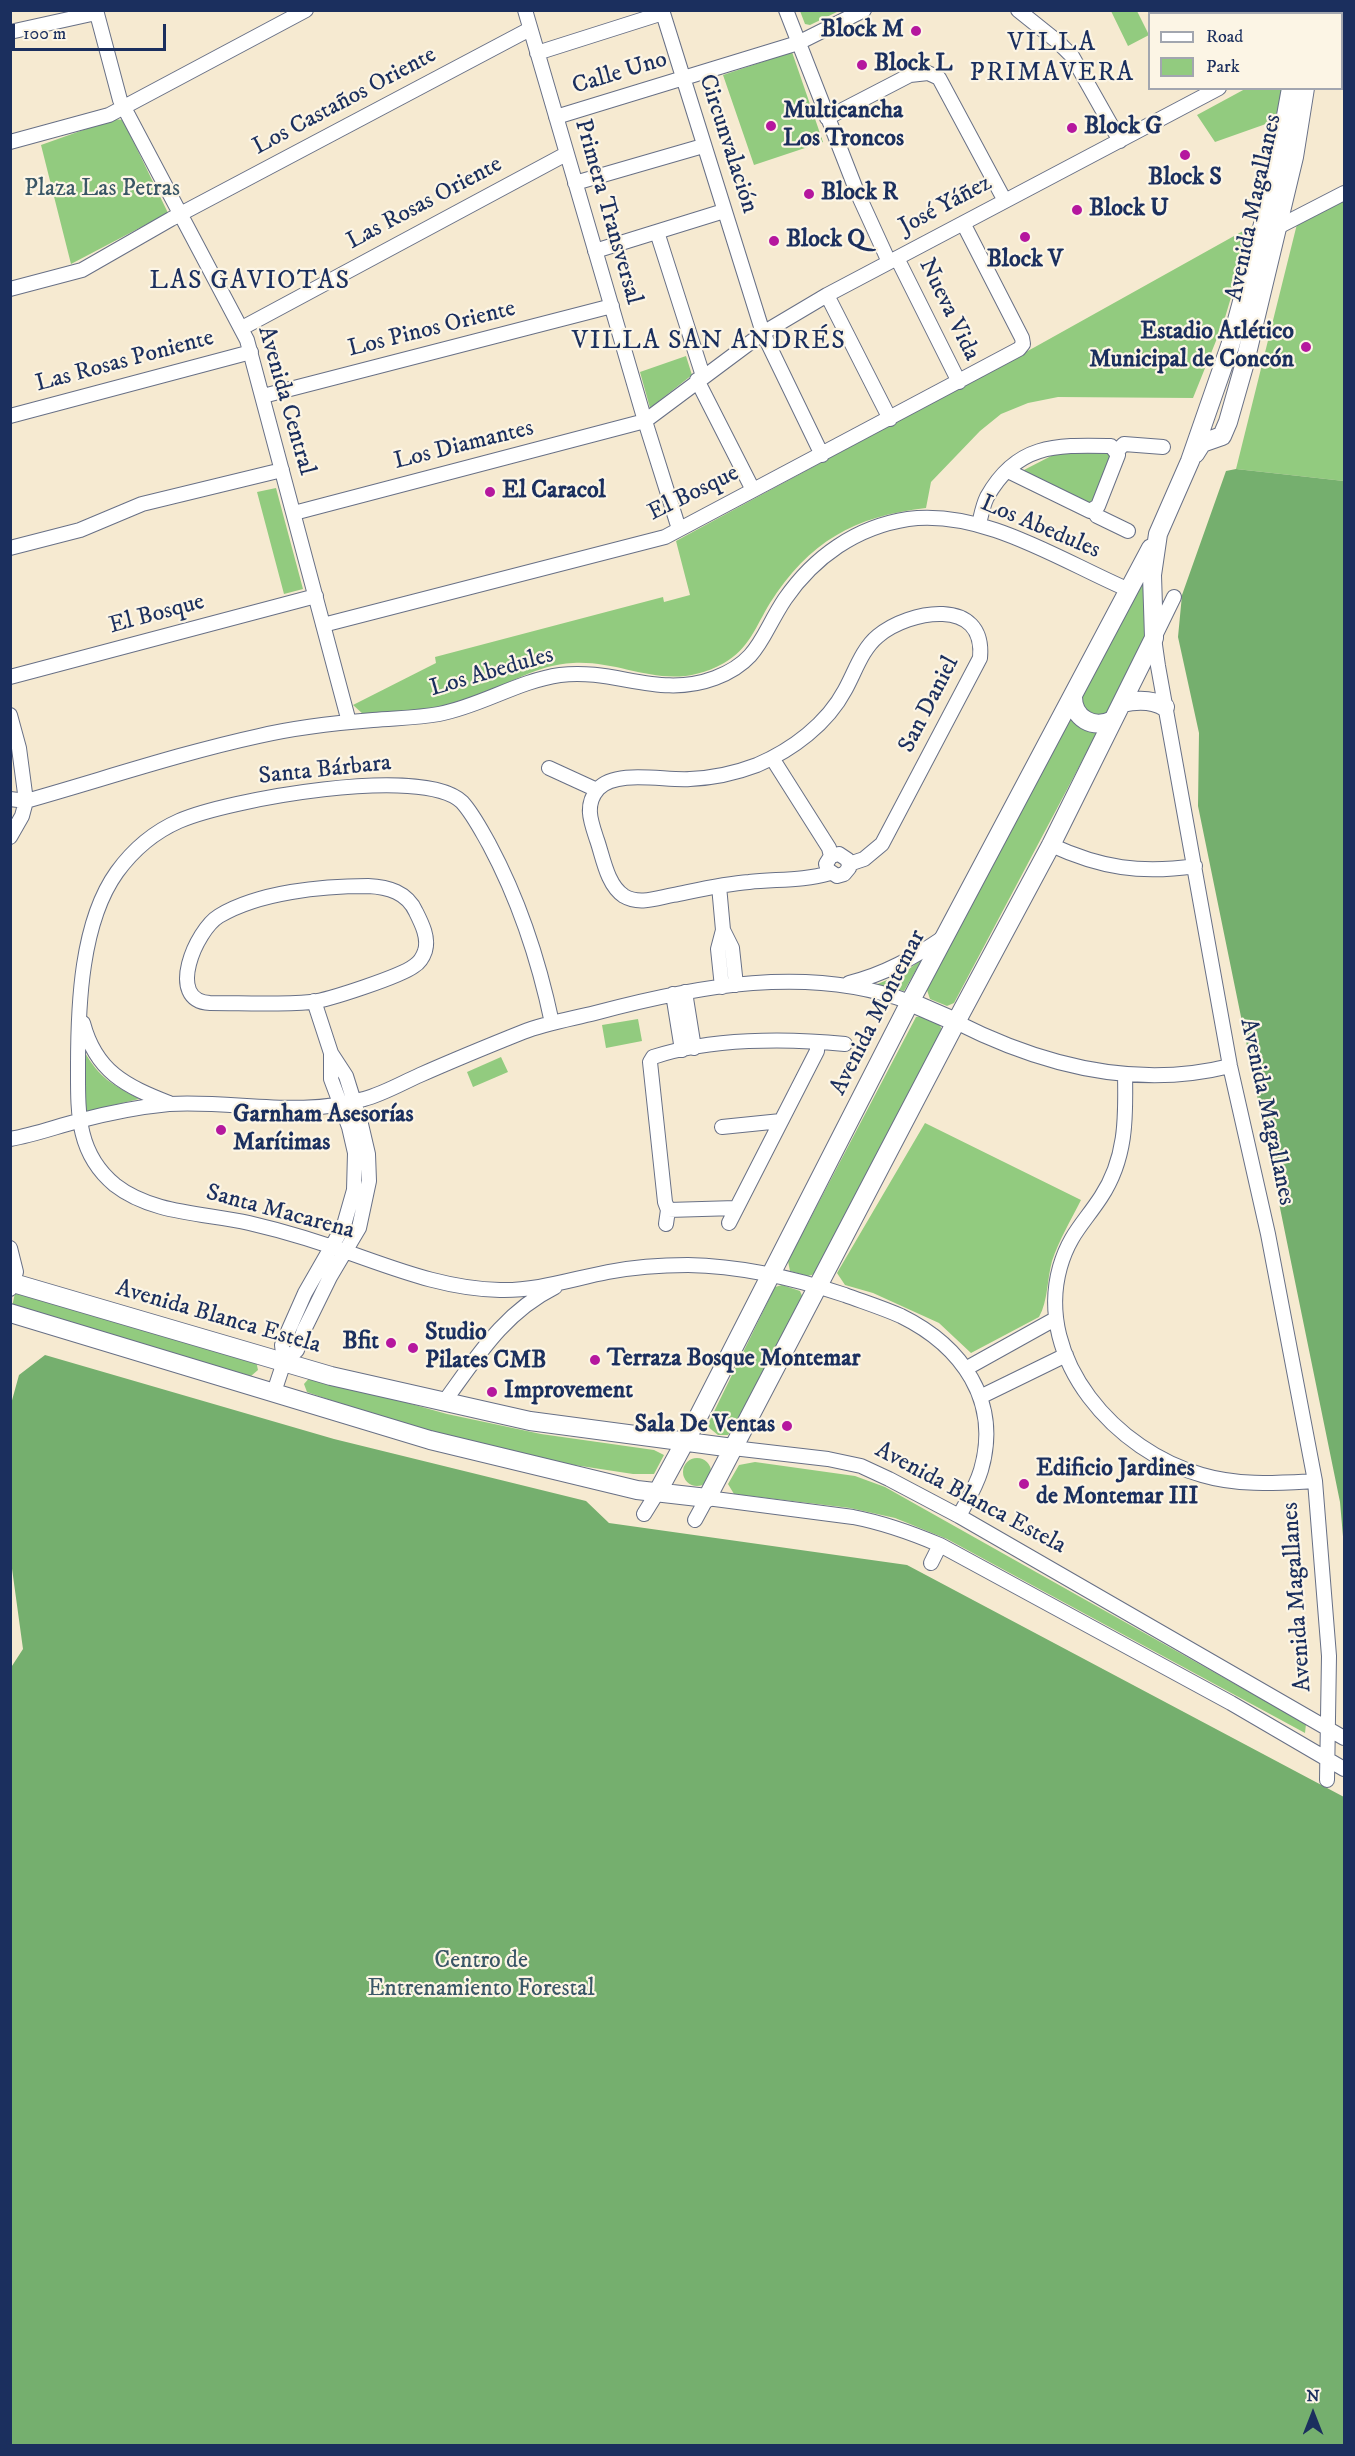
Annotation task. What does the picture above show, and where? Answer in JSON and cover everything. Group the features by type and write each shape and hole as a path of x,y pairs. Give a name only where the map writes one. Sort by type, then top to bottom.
{"main road":[{"name":"Avenida Magallanes","path":"1191,461 1202,443 1222,436 1244,366 1270,226 1291,90"},
{"name":"Avenida Magallanes","path":"1154,638 1152,575 1158,534 1191,461 1293,157 1305,90"},
{"path":"1210,405 1215,421 1228,422"},
{"name":"Avenida Montemar","path":"657,1493 945,935 1158,534"},
{"path":"10,1313 430,1440 562,1473 657,1493 707,1498 1051,845 1154,638"},
{"path":"1073,696 1074,708 1085,721 1100,724 1113,720"},
{"path":"1122,703 1141,701 1159,703 1166,707"},
{"path":"910,1002 956,1022"},
{"name":"Avenida Blanca Estela","path":"11,1285 331,1376 530,1421 733,1448"}],"street":[{"path":"10,141 108,115 306,10"},
{"name":"Primera Transversal","path":"525,10 645,421 679,529"},
{"name":"Nueva Vida","path":"786,10 827,118 893,260 959,382"},
{"name":"Calle Uno","path":"556,117 798,43 864,10"},
{"path":"1018,10 1072,56 1120,141"},
{"path":"10,33 96,12"},
{"name":"Avenida Central","path":"96,12 120,100 242,328 251,351 349,722"},
{"path":"537,52 663,12"},
{"name":"Circunvalación","path":"663,12 762,333 822,455"},
{"name":"Los Castaños Oriente","path":"10,289 82,270 180,215 530,29"},
{"path":"827,118 910,75 920,72 934,76 944,86 1005,201"},
{"name":"José Yáñez","path":"645,421 762,333 827,295 1215,90"},
{"path":"575,183 703,146"},
{"name":"Las Rosas Oriente","path":"242,328 566,154"},
{"path":"1270,226 1344,193"},
{"path":"595,251 724,212"},
{"name":"El Bosque","path":"323,625 665,537 1019,349 1023,344 1017,328 963,223"},
{"path":"657,232 700,378 753,490"},
{"path":"827,295 890,419"},
{"name":"Los Pinos Oriente","path":"263,396 612,306"},
{"name":"Las Rosas Poniente","path":"10,416 251,351"},
{"name":"Los Diamantes","path":"294,513 645,421"},
{"path":"1117,451 1124,444 1163,447"},
{"path":"982,525 994,499 992,492 1008,471 1024,458 1063,445 1111,446 1117,451 1118,459 1098,506 1094,510 1087,510 1008,471"},
{"path":"10,548 80,530 142,504 282,470"},
{"path":"1094,510 1097,516 1128,531"},
{"name":"Los Abedules","path":"10,799 26,801 260,735 349,722 437,715 463,709 532,681 560,675 603,675 667,686 704,682 727,672 748,658 761,644 786,599 804,574 826,554 852,537 879,526 909,519 945,518 982,525 1129,590"},
{"name":"El Bosque","path":"10,676 316,596"},
{"path":"1154,638 1174,597"},
{"name":"San Daniel","path":"925,615 946,615 966,620 975,631 980,644 980,658 897,817 877,850 864,859 849,864 844,874 837,876 830,873 812,878 752,881 642,901 631,899 614,885 607,871 589,816 590,802 604,783 615,778 672,780 707,778 740,770 772,758 800,740 825,718 836,706 868,646 894,625 925,615"},
{"name":"Avenida Magallanes","path":"1154,638 1230,1066 1268,1234 1315,1481 1329,1656 1327,1780"},
{"path":"10,722 11,715"},
{"path":"10,837 22,816 26,801 19,748 11,715"},
{"path":"772,758 824,839 831,856"},
{"path":"549,768 597,790"},
{"name":"Santa Bárbara","path":"79,1120 80,1013 86,963 99,906 122,866 154,835 194,815 248,801 335,789 423,786 440,789 462,802 488,842 522,914 552,1023"},
{"path":"1051,845 1098,864 1123,868 1151,870 1195,866"},
{"path":"831,856 842,855 849,864"},
{"path":"830,873 826,864 831,856"},
{"path":"334,886 368,886 392,889 406,898 416,911 426,938 425,951 419,962 408,970 314,1001 210,1003 199,1001 191,995 186,980 197,943 219,916 284,894 334,886"},
{"path":"719,886 723,930 718,950 722,987"},
{"path":"723,930 732,948 736,985"},
{"path":"844,984 898,966 945,935"},
{"path":"10,1139 126,1109 171,1104 280,1108 340,1105 365,1099 526,1031 679,993 780,982 844,984 910,1002"},
{"path":"679,993 688,1049"},
{"path":"284,1362 297,1350 314,1309 362,1220 369,1181 366,1142 354,1101 346,1076 331,1053 314,1001"},
{"name":"Santa Bárbara","path":"80,1013 89,1043 112,1075 127,1085 171,1104"},
{"path":"956,1022 1023,1052 1073,1067 1148,1077 1230,1066"},
{"path":"736,1208 667,1217 650,1062 656,1056 688,1049 771,1041 845,1044"},
{"path":"729,1223 817,1051 817,1042"},
{"path":"274,1392 284,1362 282,1345 291,1323 349,1214 355,1178 352,1140 331,1079 331,1053"},
{"path":"1125,1075 1125,1127 1121,1153 1106,1188 1076,1230 1064,1255 1055,1293 1055,1319 1066,1355 1081,1384 1112,1423 1138,1445 1168,1462 1200,1475 1234,1482 1315,1481"},
{"name":"Santa Macarena","path":"79,1120 85,1146 96,1165 111,1181 129,1194 150,1203 276,1230 433,1281 472,1288 510,1290 562,1284 611,1271 662,1266 720,1267 771,1274 818,1286 888,1310 917,1325 944,1344 967,1368 980,1397 986,1433 984,1459 976,1484 959,1516"},
{"path":"722,1127 781,1121"},
{"path":"10,1248 16,1272 11,1285"},
{"name":"Santa Macarena","path":"444,1401 486,1343 516,1314 537,1298 562,1284"},
{"path":"510,1290 517,1304 516,1314"},
{"path":"967,1368 1055,1319"},
{"path":"980,1397 1066,1355"},
{"name":"Avenida Blanca Estela","path":"733,1448 828,1459 861,1466 959,1516 1344,1738"},
{"name":"Avenida Montemar","path":"644,1514 657,1493"},
{"path":"694,1520 707,1498 875,1521 912,1533 940,1545 1232,1703 1344,1769"},
{"path":"931,1563 940,1545"}],"green space":[{"path":"800,11 839,11 810,25 805,24"},
{"path":"1111,11 1137,11 1148,33 1148,36 1128,46"},
{"path":"792,52 823,142 754,165 723,75"},
{"path":"1243,90 1283,90 1280,119 1215,142 1197,115"},
{"name":"Plaza Las Petras","path":"114,119 123,120 168,213 71,264 41,145"},
{"name":"Estadio Atlético Municipal de Concón","path":"1344,201 1344,481 1236,469 1297,224"},
{"path":"1252,226 1224,321 1193,398 1058,397 1028,403 1001,414 980,431 931,482 926,508 900,512 855,525 818,548 785,582 746,644 724,663 703,672 684,676 665,676 593,663 573,663 535,671 448,706 363,714 353,705 436,663 435,657 663,597 664,602 690,595 676,541 1035,347"},
{"path":"686,356 692,375 650,408 640,372"},
{"path":"1057,453 1107,453 1111,457 1095,497 1090,503 1022,471"},
{"path":"1236,469 1344,481 1344,1548 1340,1502 1198,806 1199,733 1178,637 1182,595 1226,471"},
{"path":"276,488 303,589 284,594 257,492"},
{"path":"1144,577 1148,635 1105,716 1093,718 1079,701"},
{"path":"1071,714 1099,729 954,1003 947,1006 930,999 927,990"},
{"path":"923,958 904,991 875,985 904,973"},
{"path":"922,1016 939,1024 943,1031 815,1274 808,1276 790,1271 788,1261 916,1017"},
{"path":"638,1019 642,1041 606,1048 602,1025"},
{"path":"84,1051 101,1075 139,1099 85,1112"},
{"path":"501,1057 508,1072 473,1087 467,1072"},
{"path":"925,1123 1081,1200 1052,1261 1044,1304 1039,1317 971,1353 939,1323 873,1293 845,1285 837,1273"},
{"path":"782,1285 800,1291 803,1298 739,1420 728,1435 718,1435 707,1426 775,1287"},
{"path":"15,1293 256,1361 258,1370 251,1376 12,1307"},
{"name":"Centro de Entrenamiento Forestal","path":"45,1355 334,1439 586,1501 609,1523 907,1565 1344,1797 1344,2445 11,2445 10,1669 23,1649 10,1554 11,1404 19,1375"},
{"path":"311,1376 447,1414 541,1434 654,1450 664,1455 654,1474 633,1474 548,1461 397,1423 307,1392 304,1384"},
{"path":"697,1458 707,1462 711,1472 707,1482 697,1486 687,1482 683,1472 687,1462"},
{"path":"755,1462 855,1476 885,1487 1306,1724 1305,1733 947,1539 895,1518 850,1508 734,1494 728,1484 739,1465"}],"place":[{"name":"Block M","path":"916,31"},
{"name":"Block L","path":"862,65"},
{"name":"Multicancha Los Troncos","path":"771,126"},
{"name":"Block G","path":"1072,128"},
{"name":"Block S","path":"1185,155"},
{"name":"Block R","path":"809,194"},
{"name":"Block U","path":"1077,210"},
{"name":"Block V","path":"1025,237"},
{"name":"Block Q","path":"774,241"},
{"name":"Estadio Atlético Municipal de Concón","path":"1306,347"},
{"name":"El Caracol","path":"490,492"},
{"name":"Garnham Asesorías Marítimas","path":"221,1130"},
{"name":"Bfit","path":"391,1343"},
{"name":"Studio Pilates CMB","path":"413,1348"},
{"name":"Terraza Bosque Montemar","path":"595,1360"},
{"name":"Improvement","path":"492,1392"},
{"name":"Sala De Ventas","path":"787,1426"},
{"name":"Edificio Jardines de Montemar III","path":"1024,1484"}],"district":[{"name":"VILLA PRIMAVERA","path":"1052,60"},
{"name":"LAS GAVIOTAS","path":"250,283"},
{"name":"VILLA SAN ANDRÉS","path":"709,343"}]}
